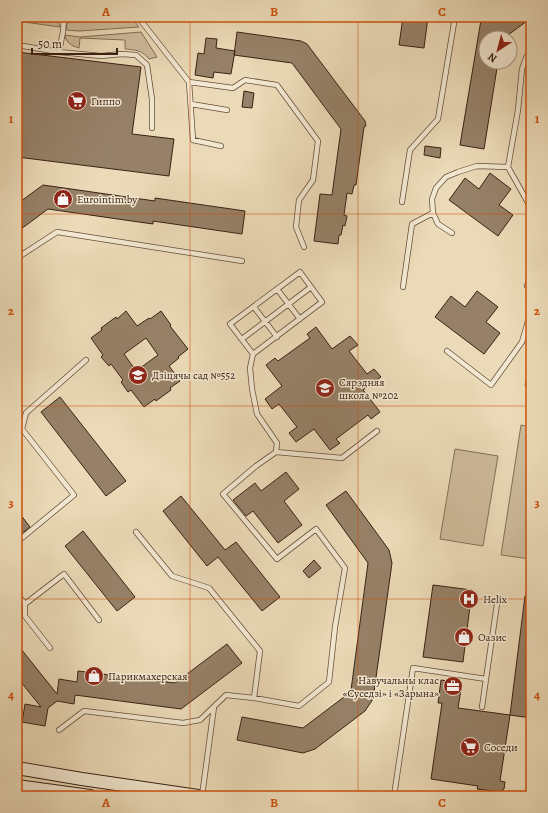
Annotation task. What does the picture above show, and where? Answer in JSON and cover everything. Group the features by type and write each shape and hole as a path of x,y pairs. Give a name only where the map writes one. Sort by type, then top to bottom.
{"main road":[{"path":"17,768 198,796"},
{"path":"17,786 58,794 90,796"}],"lane":[{"path":"59,52 64,17"},
{"path":"138,17 189,82 193,140 221,146"},
{"path":"402,202 410,150 438,119 455,17"},
{"path":"17,45 59,52 101,56 122,54 136,55 147,65 152,99 152,128"},
{"path":"531,50 522,69 518,110 508,167 531,208"},
{"path":"189,82 233,88 245,80 277,85 318,141 313,180 299,200 296,221 296,227 304,247"},
{"path":"191,104 227,110"},
{"path":"452,233 438,224 433,213 432,199 436,188 446,177 478,166 508,167"},
{"path":"403,287 412,224 433,213"},
{"path":"17,258 57,232 242,261"},
{"path":"253,354 230,324 300,272 322,302 253,354 250,368 252,390 257,414 277,443 276,452"},
{"path":"527,286 531,275"},
{"path":"242,339 311,287"},
{"path":"277,289 300,319"},
{"path":"254,307 276,337"},
{"path":"447,351 491,385 522,342 531,311"},
{"path":"17,542 74,495 22,429 26,413 86,360"},
{"path":"59,730 84,711 183,724 200,720 226,695 254,698 299,706 329,682 335,627 346,568 316,530 277,560 223,494 256,466 276,452 342,458 377,431"},
{"path":"136,532 172,576 209,588 260,651 254,698"},
{"path":"25,604 64,574 99,620"},
{"path":"17,594 25,604 25,616 50,648"},
{"path":"482,707 497,604"},
{"path":"394,796 413,668 486,679"},
{"path":"202,796 214,707"}],"shaded area":[{"path":"17,17 54,17 60,27 17,21"},
{"path":"77,17 131,17 139,27 79,31 66,30 67,24"},
{"path":"141,32 157,57 149,59 138,51 125,49 125,40 80,38 79,48 70,44 65,35 80,37"},
{"path":"531,361 531,387 525,386"},
{"path":"521,425 531,427 531,559 501,555"},
{"path":"455,449 498,456 483,546 440,539"}],"building":[{"path":"403,17 428,17 424,48 399,45"},
{"path":"492,17 531,17 515,30 479,30 481,20 486,21"},
{"path":"237,32 301,41 307,44 365,121 366,126 364,127 356,185 354,185 352,194 347,193 344,215 347,216 345,226 343,225 341,235 339,235 338,244 314,241 320,194 332,195 341,129 292,63 234,55"},
{"path":"206,38 217,39 216,48 235,51 231,74 214,72 213,78 195,75 198,53 204,54"},
{"path":"478,38 478,70 497,70 484,149 460,145"},
{"name":"Гиппо","path":"17,52 141,67 132,134 174,139 169,176 17,157"},
{"path":"244,91 254,93 252,108 242,107"},
{"path":"425,146 441,148 440,158 424,155"},
{"path":"490,173 511,189 499,205 513,215 498,236 449,200 465,178 479,189"},
{"path":"43,185 155,201 155,198 245,211 242,234 153,221 153,224 48,209 17,232 17,204"},
{"path":"477,291 498,307 486,322 500,333 484,354 435,317 451,296 465,307"},
{"path":"126,311 137,326 161,311 171,325 170,326 188,349 169,366 180,381 156,401 155,399 144,407 131,390 128,392 121,382 123,380 111,364 109,366 101,357 103,355 91,338 102,330 101,328 116,317 117,319","holes":["146,338 158,355 136,371 124,354"]},
{"path":"316,327 332,349 350,336 358,345 349,351 367,374 374,369 381,377 363,390 380,412 371,419 368,415 336,439 340,443 330,450 314,429 296,442 289,433 297,427 279,404 272,409 265,399 282,386 266,365 275,358 278,361 310,338 307,334"},
{"path":"60,397 126,481 106,496 41,412"},
{"path":"286,472 299,489 284,501 302,525 278,543 253,511 246,516 233,500 255,483 261,491"},
{"path":"346,491 389,550 392,563 373,699 365,711 315,749 303,753 237,740 242,717 303,728 348,694 351,690 368,563 326,505"},
{"path":"181,496 225,550 236,542 280,597 262,611 218,557 207,566 163,511"},
{"path":"17,510 30,527 17,537"},
{"path":"83,531 135,597 117,611 65,546"},
{"path":"314,560 321,568 309,578 303,571"},
{"path":"433,585 472,590 463,662 423,657"},
{"path":"525,596 531,596 531,718 510,715"},
{"path":"17,644 57,694 59,679 77,682 78,671 175,683 227,644 242,663 181,709 75,695 74,704 57,701 48,708 45,726 22,722 25,704 41,707 17,677"},
{"name":"Соседи","path":"441,680 462,683 458,708 510,715 500,781 505,782 504,789 500,792 477,789 478,786 431,779 442,703 438,703"}],"place":[{"name":"Гиппо","path":"77,101"},
{"name":"Eurointim.by","path":"63,199"},
{"name":"Дзіцячы сад №552","path":"138,375"},
{"name":"Сярэдняя школа №202","path":"325,388"},
{"name":"Helix","path":"469,599"},
{"name":"Оазис","path":"464,637"},
{"name":"Парикмахерская","path":"94,676"},
{"name":"Навучальны клас «Суседзі» і «Зарына»","path":"453,686"},
{"name":"Соседи","path":"470,747"}]}
